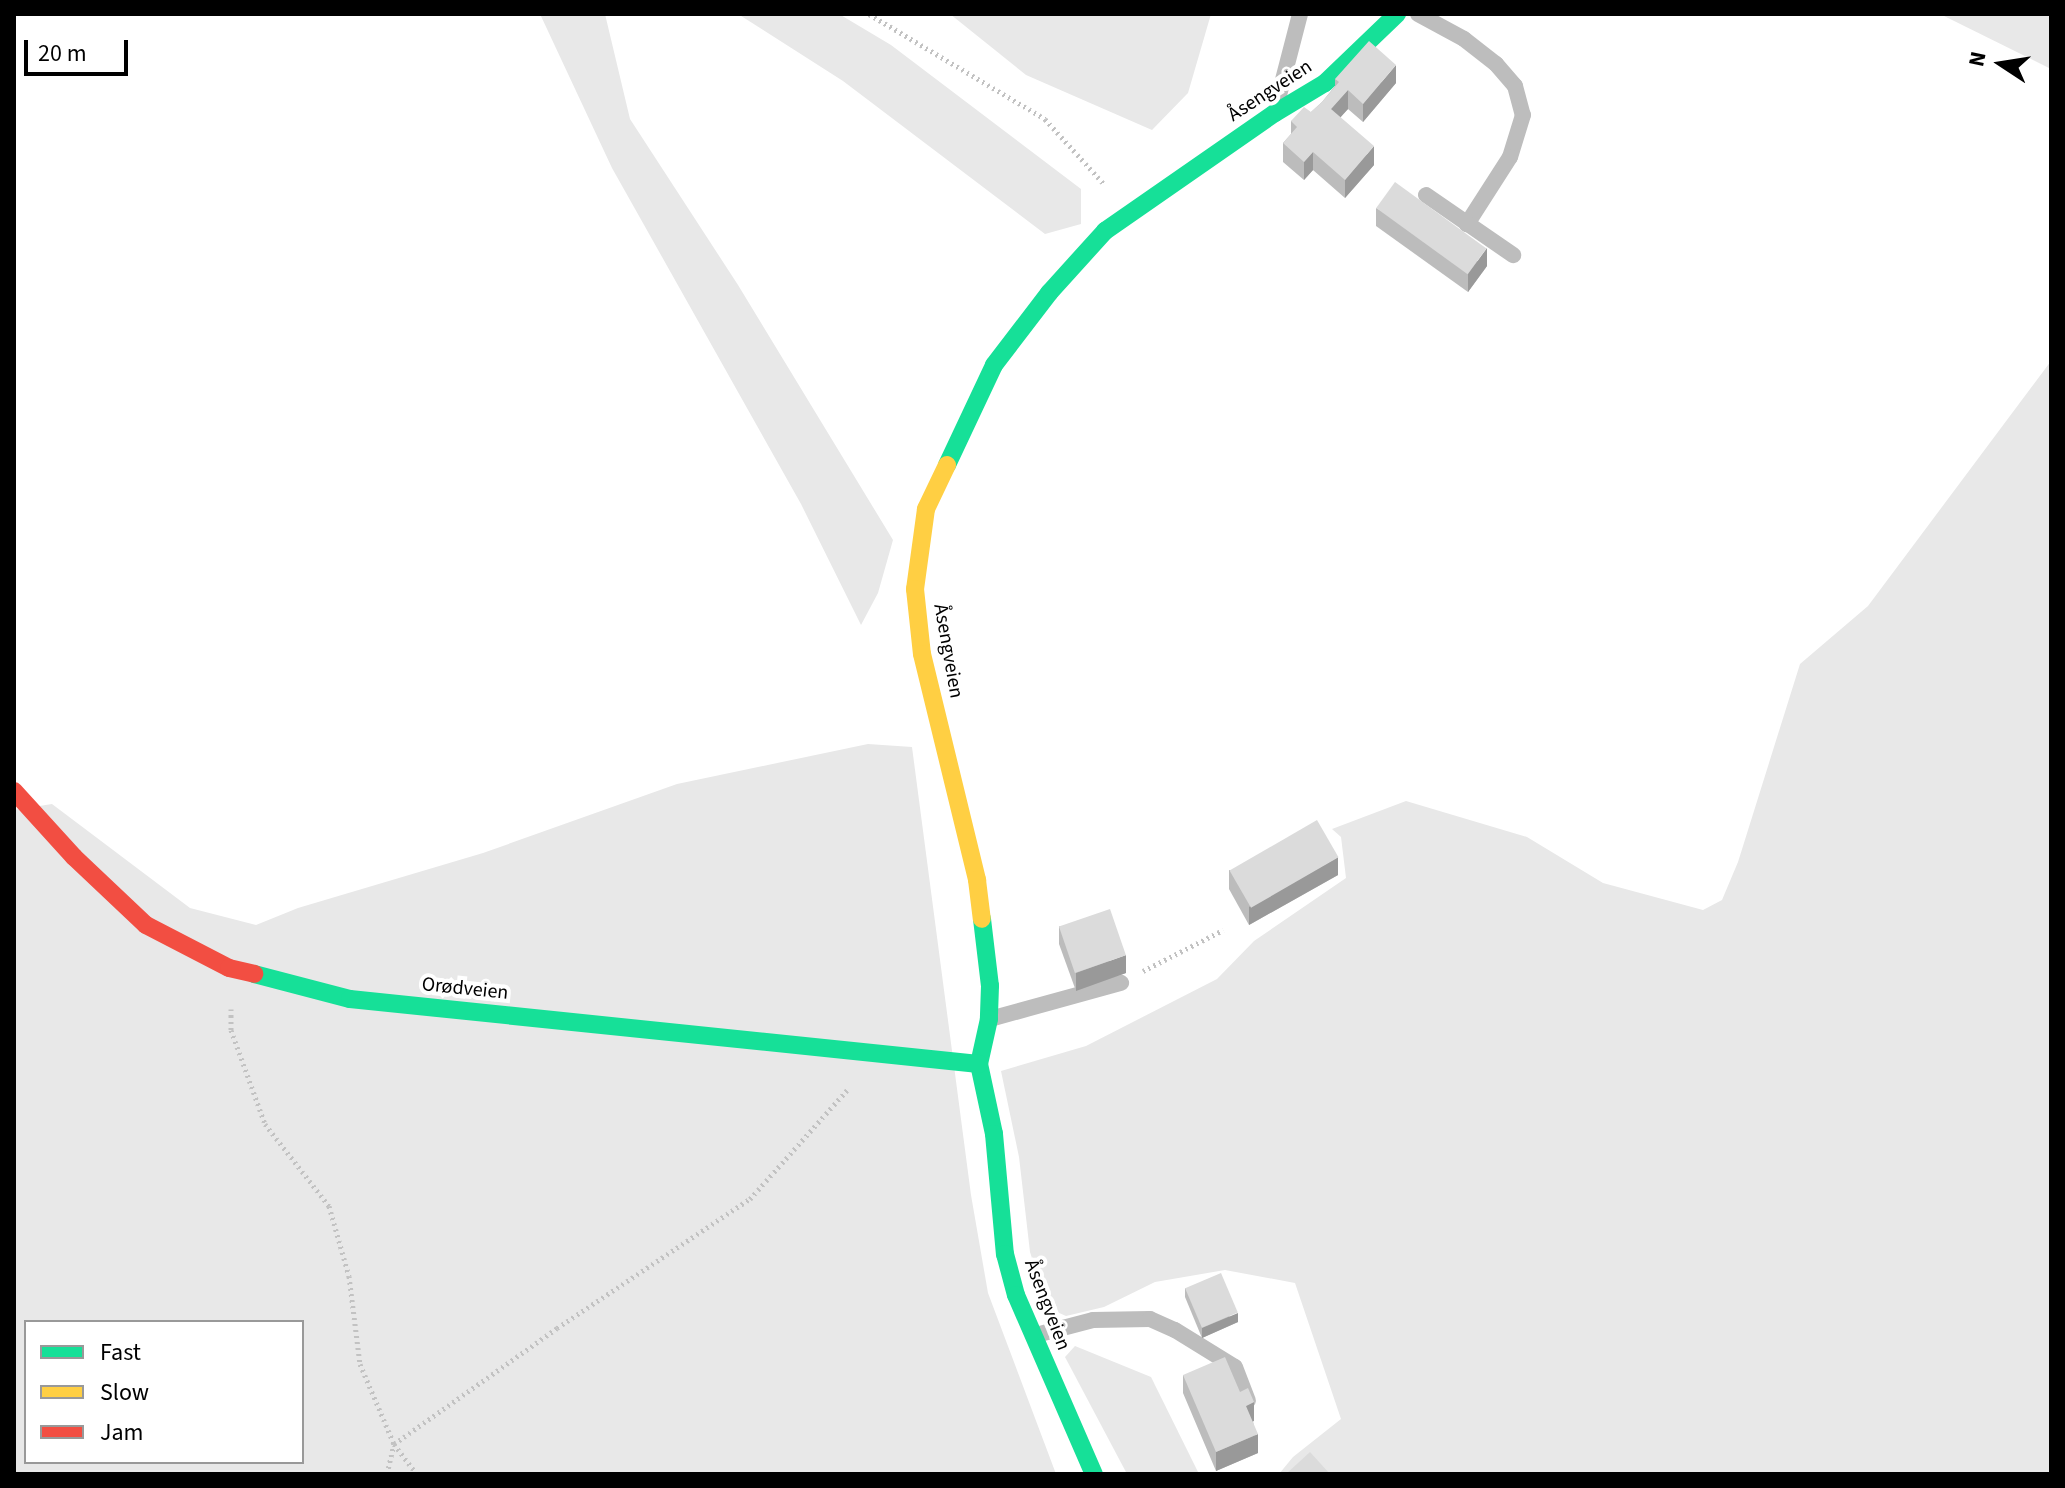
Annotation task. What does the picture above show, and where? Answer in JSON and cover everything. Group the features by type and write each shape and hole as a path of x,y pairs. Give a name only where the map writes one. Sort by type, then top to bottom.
{"street":[{"name":"Åsengveien","path":"1094,1474 1084,1460 1016,1295 1005,1254 994,1134 979,1064 989,1019 990,986 977,880 922,654 915,589 926,509 994,365 1049,293 1128,212 1325,83 1397,14"},
{"name":"Orødveien","path":"14,791 74,857 146,925 229,968 350,999 979,1064"}],"lane":[{"path":"1275,113 1300,14"},
{"path":"1418,14 1452,32 1496,64 1515,86 1523,115 1510,157 1467,224"},
{"path":"1426,195 1513,255"},
{"path":"989,1019 1121,983"},
{"path":"1035,1336 1093,1320 1150,1319 1175,1330 1235,1367 1248,1401"}],"path":[{"path":"869,14 1045,119 1128,212"},
{"path":"1121,983 1223,930"},
{"path":"229,968 231,1030 265,1124 329,1206 349,1276 360,1364 394,1444 417,1474"},
{"path":"387,1474 394,1444 557,1328 750,1199 849,1087"}],"shaded area":[{"path":"540,14 605,14 630,119 738,285 893,540 878,593 861,625 801,504 612,168"},
{"path":"738,14 839,14 891,45 1081,189 1081,224 1045,234 843,81"},
{"path":"950,14 1211,14 1188,93 1152,130 1026,75"},
{"path":"1940,14 2051,14 2051,69"},
{"path":"2051,361 2051,1474 1279,1474 1293,1457 1341,1419 1295,1283 1225,1270 1155,1282 1104,1307 1066,1316 1048,1308 1030,1252 1019,1157 1001,1071 1086,1046 1217,979 1254,941 1346,878 1341,837 1332,829 1406,801 1527,837 1603,883 1703,910 1722,900 1738,862 1800,664 1868,606"},
{"path":"868,744 912,747 971,1195 988,1293 1056,1474 14,1474 14,810 52,804 190,908 256,925 298,908 483,853 677,784"},
{"path":"1075,1346 1151,1377 1199,1474 1127,1474 1065,1357"}],"building":[{"path":"1369,41 1396,65 1363,104 1348,90 1331,109 1374,146 1345,180 1313,152 1304,162 1283,143 1297,127 1291,121 1304,107 1311,112 1322,102 1339,82 1335,79"},
{"path":"1395,182 1486,248 1468,274 1376,208"},
{"path":"1317,820 1338,857 1251,908 1230,871"},
{"path":"1110,909 1126,955 1075,973 1059,927"},
{"path":"1221,1273 1238,1313 1202,1328 1185,1288"},
{"path":"1225,1357 1240,1392 1248,1388 1254,1402 1246,1406 1258,1434 1216,1452 1183,1375"},
{"path":"1310,1452 1330,1474 1286,1474"}],"traffic: fast":[{"path":"947,465 994,365 1049,293 1105,231 1275,113 1325,83 1397,14"},
{"path":"982,919 990,986 989,1019 979,1064 994,1134 1005,1254 1016,1295 1094,1474"},
{"path":"254,974 350,999 979,1064"}],"traffic: slow":[{"path":"947,465 926,509 915,589 922,654 977,880 982,919"}],"traffic: jam":[{"path":"14,791 74,857 146,925 229,968 254,974"}]}
